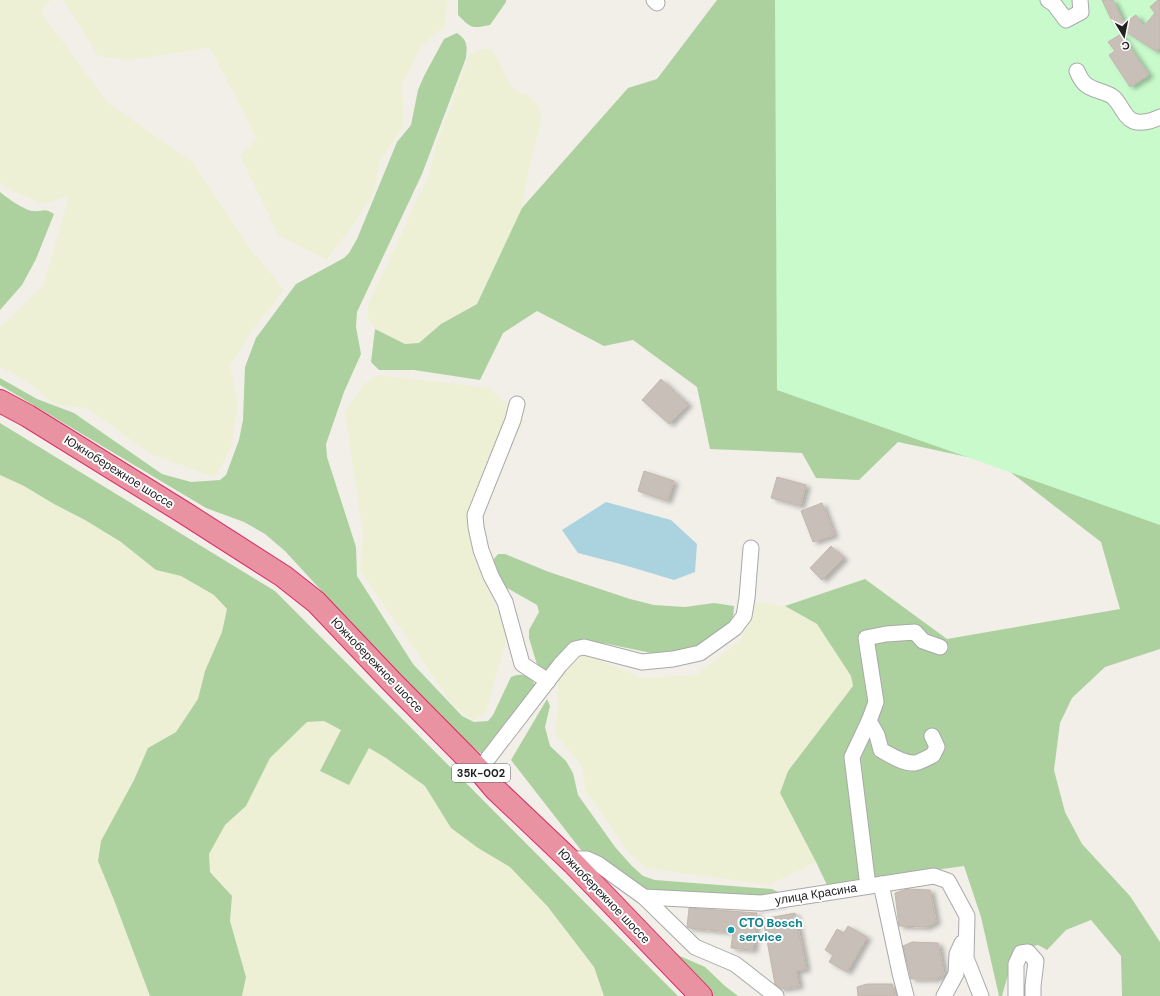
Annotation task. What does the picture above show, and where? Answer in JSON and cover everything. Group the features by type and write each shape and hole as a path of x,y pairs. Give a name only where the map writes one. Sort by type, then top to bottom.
{"highway":[{"name":"Южнобережное шоссе","path":"0,401 34,420 183,512 283,576 316,602 388,685 567,866 701,996"},
{"name":"Южнобережное шоссе","path":"0,412 109,478 273,582 306,608 479,770 688,996"}],"street":[{"path":"1048,0 1054,4 1066,20 1081,12 1080,0"},
{"path":"1077,71 1085,84 1114,98 1129,119 1140,122 1150,121 1160,117"},
{"path":"517,404 513,420 475,515 476,527 485,562 505,602 522,664 548,682"},
{"path":"479,770 560,665 575,649 584,647 642,662 673,659 700,653 735,628 744,616 751,548"},
{"path":"906,996 875,885 852,757 869,720 869,722 876,702 866,638 886,634 915,632 923,641 940,647"},
{"path":"869,722 877,735 881,750 908,762 915,763 933,755 937,747 932,736"},
{"path":"567,866 577,859 587,859 598,864 644,897 695,947 735,964 776,996"},
{"name":"улица Красина","path":"644,897 761,903 934,876 948,882 967,916 966,958 981,996"},
{"path":"944,996 956,974 957,954 966,936"},
{"path":"1016,996 1016,964 1021,953 1028,952 1036,961 1033,996"}],"green space":[{"path":"0,0 51,0 41,12 108,103 193,162 252,251 284,290 252,330 230,367 238,403 231,448 215,477 152,455 87,408 54,404 24,379 0,367 0,327 43,286 69,196 43,204 13,191 0,182"},
{"path":"63,0 447,0 445,26 421,46 402,85 404,125 380,161 374,193 327,260 279,236 240,156 257,139 210,48 127,60 98,56"},
{"path":"458,0 506,0 506,2 490,25 475,27 466,23 458,15"},
{"path":"717,0 1033,0 1160,152 1160,649 1105,667 1072,698 1060,723 1054,770 1065,812 1082,844 1130,896 1160,942 1160,996 1122,996 1121,956 1091,920 1066,930 1047,950 1038,945 1015,950 1002,996 999,996 981,917 964,866 827,885 780,793 788,771 853,686 851,676 817,624 785,606 865,579 947,639 1120,609 1101,542 1000,464 898,442 859,480 816,478 802,453 710,449 697,387 633,340 604,346 537,311 503,333 480,380 414,370 379,370 371,362 375,329 405,344 419,343 441,324 477,304 522,208 628,88 657,79"},
{"path":"775,0 1160,0 1160,525 777,390"},
{"path":"457,33 465,41 467,50 466,58 422,174 357,312 356,327 361,354 344,392 326,444 327,457 356,547 357,576 413,664 462,716 474,722 488,721 493,715 511,677 522,675 528,677 534,682 536,686 484,756 441,721 285,551 265,534 244,522 206,508 0,385 0,378 37,399 74,413 162,474 191,482 220,480 226,475 239,440 243,420 245,367 256,338 296,284 344,258 349,253 357,239 397,142 411,125 418,90 424,76 444,39"},
{"path":"492,49 509,82 517,91 528,95 537,104 541,115 540,128 530,162 522,208 477,304 441,324 419,343 405,344 375,329 368,317 368,305 417,198 428,178 437,143 469,55 480,50"},
{"path":"0,192 29,210 46,210 54,214 36,259 22,285 0,310"},
{"path":"378,375 489,388 525,421 497,459 480,502 473,554 508,634 486,712 473,720 454,707 360,570 363,535 345,412 365,383"},
{"path":"0,423 275,591 678,996 604,996 594,967 548,907 510,867 478,848 451,828 425,786 386,758 369,748 349,785 320,771 341,730 324,721 307,722 270,758 246,806 225,825 209,854 210,872 232,896 230,921 246,977 242,996 150,996 98,861 101,841 134,780 148,748 176,732 198,699 205,671 222,632 227,609 214,595 181,576 156,570 121,542 85,520 24,486 0,475"},
{"path":"0,475 24,485 54,504 85,520 121,542 156,570 181,576 214,595 227,609 222,632 205,671 198,699 176,732 148,748 98,861 150,996 0,996"},
{"path":"498,554 505,554 549,572 630,599 654,605 685,607 714,603 734,606 733,620 721,636 689,650 656,654 603,643 584,643 546,672 539,671 529,638 529,630 539,612 537,605 502,585 495,573 493,560"},
{"path":"761,602 785,606 817,624 851,676 853,687 788,771 780,793 816,862 769,885 646,868 628,852 585,790 583,768 556,735 558,678 579,652 643,678 696,675 741,639 751,608"},
{"path":"547,699 550,706 545,727 550,746 566,761 573,773 578,795 615,847 643,876 655,880 772,889 778,892 776,898 761,899 646,890 581,850 511,760"},
{"path":"324,721 341,730 320,772 369,748 386,758 425,786 451,828 478,848 510,866 548,907 594,967 604,996 242,996 246,977 230,921 232,896 210,872 209,854 225,825 246,806 270,758 307,722"},
{"path":"599,884 623,898 657,936 680,956 705,967 738,996 712,996"}],"shaded area":[{"path":"786,901 787,910 762,914 760,912 703,906"}],"water":[{"path":"606,502 671,520 697,544 695,572 674,580 578,553 562,530"}],"building":[{"path":"1102,0 1113,0 1124,23 1136,15 1144,26 1155,13 1150,7 1160,0 1160,47 1157,52 1113,23"},
{"path":"1121,34 1149,75 1130,87 1109,55 1115,51 1108,42"},
{"path":"661,379 688,404 669,424 642,400"},
{"path":"644,471 674,481 667,501 638,491"},
{"path":"777,477 806,485 800,506 771,498"},
{"path":"822,503 834,535 813,542 801,511"},
{"path":"831,546 844,558 822,580 810,568"},
{"path":"907,889 930,890 936,922 926,927 899,926 895,893"},
{"name":"СТО Bosch service","path":"689,908 757,913 753,950 731,948 733,932 687,927"},
{"path":"795,913 806,969 796,971 799,986 781,989 775,984 763,919"},
{"path":"848,926 867,937 847,972 829,962 833,955 825,950 837,929 844,933"},
{"path":"912,942 938,943 944,975 934,979 911,979 903,946"},
{"path":"867,984 892,984 895,996 858,996 857,987"}],"place":[{"name":"СТО Bosch service","path":"731,930"}]}
